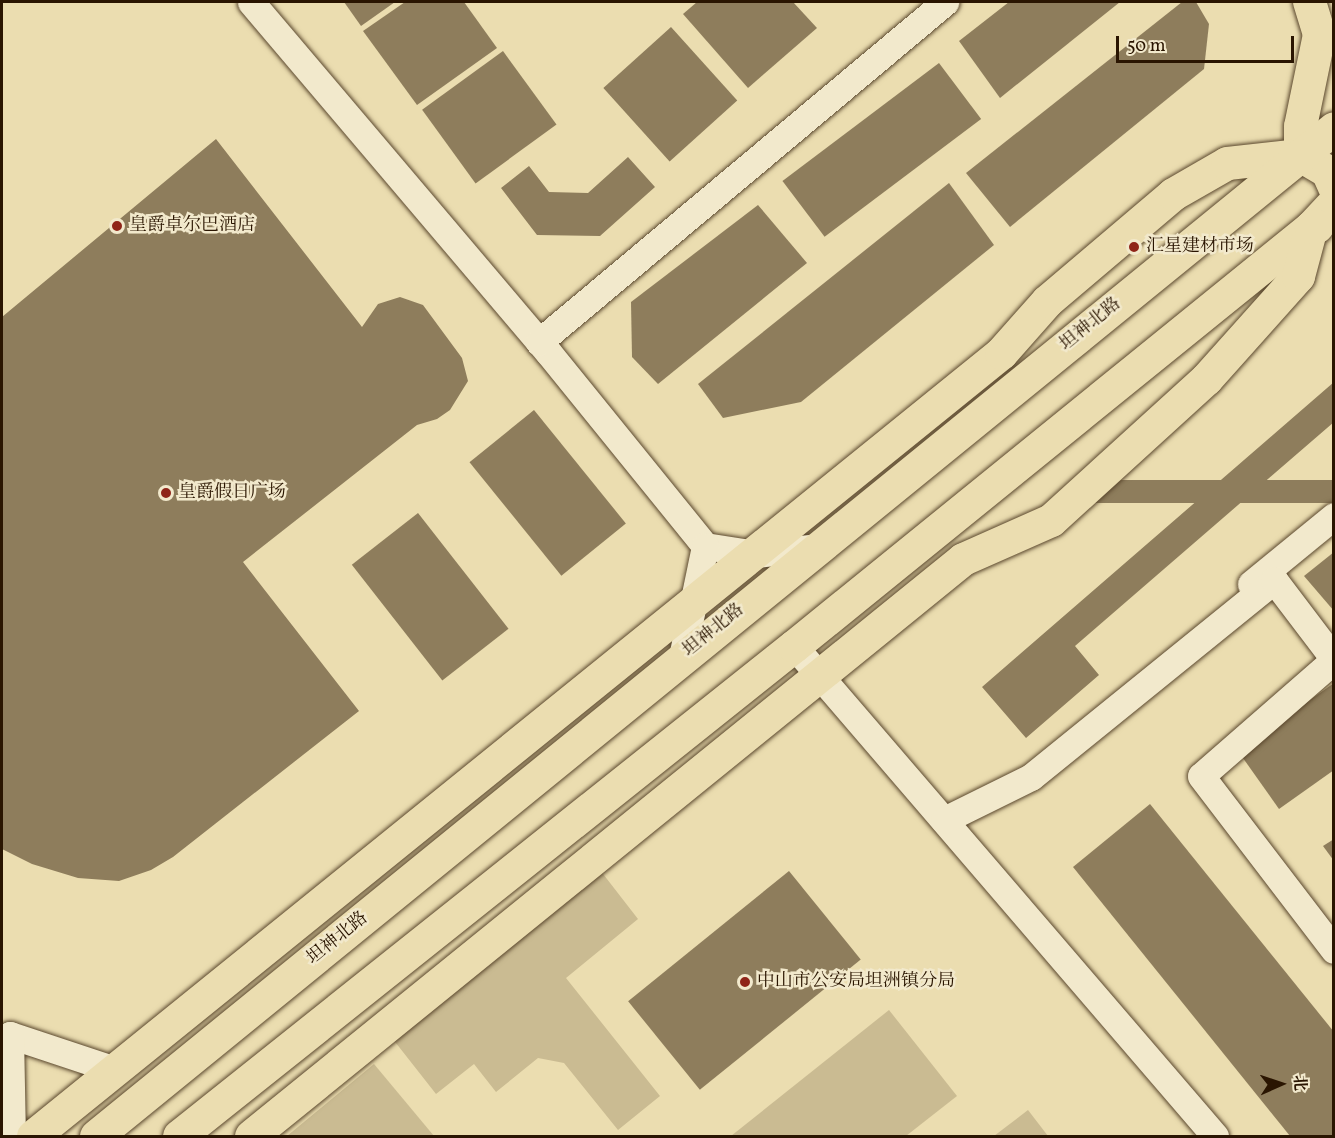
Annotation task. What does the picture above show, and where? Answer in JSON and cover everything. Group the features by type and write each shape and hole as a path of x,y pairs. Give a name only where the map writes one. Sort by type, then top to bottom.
{"main road":[{"path":"1300,155 1300,126 1319,34 1309,2"},
{"name":"坦神北路","path":"96,1137 682,657 1334,128"},
{"path":"33,1137 756,554 1001,353 1047,301 1173,194 1227,163 1300,155 1327,171 1334,187"},
{"path":"251,1137 963,559 1051,519 1206,379 1298,276 1334,202"},
{"path":"179,1137 1322,225"},
{"path":"115,1070 168,1078"},
{"path":"219,1137 230,1096"}],"street":[{"path":"250,2 539,342 705,546 756,554 817,547"},
{"path":"539,342 945,2"},
{"path":"1026,780 1036,764 1334,516"},
{"path":"944,820 1026,780 1334,529"},
{"path":"682,657 705,546"},
{"path":"1278,576 1334,634"},
{"path":"1278,576 1334,659 1201,776 1334,950"},
{"path":"794,646 1215,1137"},
{"path":"12,1137 6,1030 115,1070"}],"shaded area":[{"path":"600,870 638,919 566,978 660,1096 618,1130 564,1063 538,1058 496,1092 474,1064 436,1094 392,1038"},
{"path":"889,1010 957,1096 906,1136 731,1136"},
{"path":"374,1064 434,1136 287,1136"},
{"path":"1028,1110 1048,1136 994,1136"}],"building":[{"path":"344,2 395,2 361,26"},
{"path":"405,2 464,2 497,48 417,105 363,31"},
{"path":"697,2 793,2 817,28 748,88 683,14"},
{"path":"1009,2 1120,2 1000,98 959,41"},
{"path":"1182,2 1196,2 1209,24 1204,69 1010,227 966,173"},
{"path":"671,27 737,101 670,161 603,88"},
{"path":"503,51 556,125 476,183 422,110"},
{"path":"939,63 981,119 825,237 782,181"},
{"name":"皇爵假日广场","path":"216,139 362,327 378,304 400,297 423,305 462,358 468,381 450,410 437,419 417,425 243,562 359,711 173,857 151,870 119,881 78,878 32,864 2,849 2,317"},
{"path":"628,157 655,187 600,236 537,235 501,188 529,166 549,192 588,193"},
{"path":"949,183 994,245 801,402 723,418 698,384"},
{"path":"758,205 807,263 658,384 632,357 631,302"},
{"path":"1334,382 1334,422 1075,646 1099,675 1026,738 982,687"},
{"path":"534,410 626,523 561,576 469,462"},
{"path":"1077,480 1334,480 1334,503 1077,503"},
{"path":"418,513 509,629 442,681 352,565"},
{"path":"1334,552 1334,611 1304,576"},
{"path":"1334,683 1334,770 1279,809 1238,751"},
{"path":"1150,804 1334,1032 1334,1136 1290,1136 1073,867"},
{"path":"1334,839 1334,861 1323,846"},
{"name":"中山市公安局坦洲镇分局","path":"789,871 861,960 700,1090 628,1001"}],"place":[{"name":"皇爵卓尔巴酒店","path":"117,226"},
{"name":"汇星建材市场","path":"1134,247"},
{"name":"皇爵假日广场","path":"166,493"},
{"name":"中山市公安局坦洲镇分局","path":"745,982"}]}
